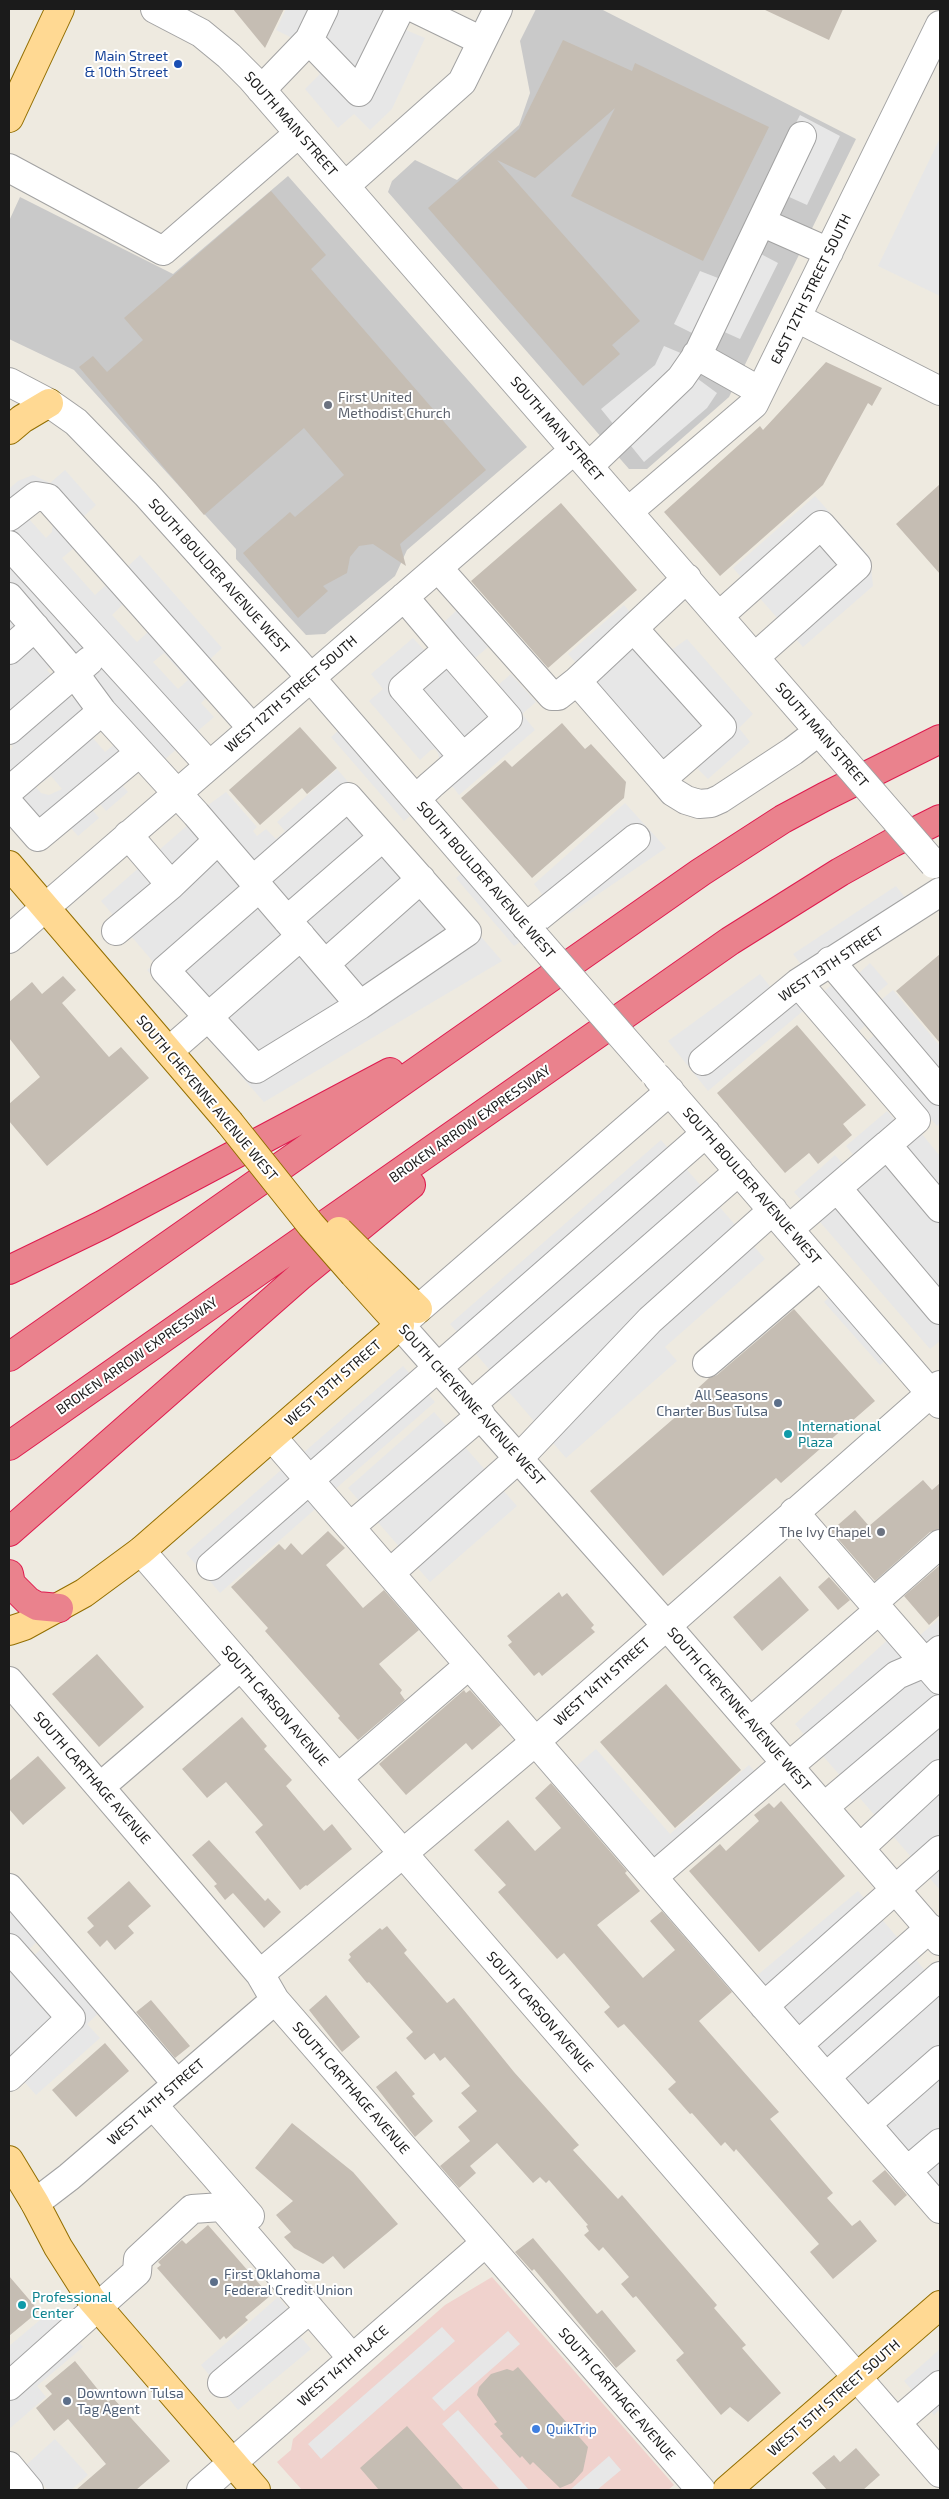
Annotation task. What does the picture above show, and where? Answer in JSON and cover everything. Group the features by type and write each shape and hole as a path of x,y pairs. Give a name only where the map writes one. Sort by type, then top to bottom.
{"highway":[{"path":"9,1357 701,872 783,819 895,760 940,739"},
{"name":"BROKEN ARROW EXPRESSWAY","path":"9,1446 568,1056 692,967 799,896 892,843 940,819"},
{"path":"9,1270 102,1226 489,1021"},
{"path":"9,1568 15,1527 299,1277 568,1056"},
{"path":"9,1574 12,1584 28,1601 37,1606 59,1608"}],"main road":[{"path":"9,118 60,9"},
{"path":"9,430 22,419 49,403"},
{"name":"SOUTH CHEYENNE AVENUE WEST","path":"9,865 230,1122 311,1225 361,1267 409,1317"},
{"name":"WEST 13TH STREET","path":"9,1631 84,1594 141,1551 409,1317"},
{"path":"9,2160 36,2202 58,2247 99,2308 256,2490"},
{"name":"WEST 15TH STREET SOUTH","path":"727,2490 940,2305"}],"street":[{"name":"SOUTH MAIN STREET","path":"155,9 201,33 229,56 300,132 937,867"},
{"path":"261,90 309,40 324,9"},
{"path":"309,40 359,92 400,9"},
{"path":"416,9 482,40"},
{"path":"345,186 462,82 498,9"},
{"name":"EAST 12TH STREET SOUTH","path":"629,511 754,404 940,25"},
{"path":"9,168 163,251 300,132"},
{"name":"WEST 12TH STREET SOUTH","path":"9,938 438,568 582,458 681,378 696,355 802,136"},
{"path":"761,222 829,252"},
{"path":"796,318 940,391"},
{"path":"696,355 760,391"},
{"name":"SOUTH BOULDER AVENUE WEST","path":"9,382 49,403 76,422 146,494 310,677 820,1266 937,1394"},
{"path":"9,517 36,496 48,498 252,728"},
{"path":"719,616 821,525 857,566 755,657"},
{"path":"9,545 209,765"},
{"path":"438,568 552,696 558,696 577,681 687,578"},
{"path":"9,596 74,673 102,711 218,840 360,1005"},
{"path":"404,597 508,718 416,799"},
{"path":"9,650 35,627"},
{"path":"634,629 722,727 662,779"},
{"path":"9,730 103,648"},
{"path":"448,649 403,688 463,757"},
{"path":"577,681 673,792 686,800 698,804 710,803 720,799 793,751 827,740"},
{"path":"9,792 102,711"},
{"path":"9,804 38,837 140,753"},
{"path":"348,797 421,880 467,932 360,1005 256,1069 165,970 348,797"},
{"path":"128,835 171,884"},
{"path":"169,1051 208,1017 383,836"},
{"path":"531,932 636,838"},
{"path":"116,931 171,884 218,840"},
{"path":"325,964 421,880"},
{"name":"WEST 13TH STREET","path":"703,1061 798,983 940,892"},
{"path":"830,961 940,1091"},
{"path":"390,1573 519,1458 650,1320 781,1220 837,1188 916,1120 798,983"},
{"name":"WEST 13TH STREET","path":"409,1317 661,1082"},
{"path":"211,1566 706,1133"},
{"path":"887,1145 940,1208"},
{"path":"350,1527 739,1171"},
{"path":"837,1188 940,1310"},
{"path":"707,1363 820,1266"},
{"name":"SOUTH CHEYENNE AVENUE WEST","path":"409,1317 438,1367 937,1935"},
{"name":"WEST 14TH STREET","path":"260,1974 536,1741 794,1512 937,1394"},
{"path":"272,1437 940,2209"},
{"path":"653,1877 787,1764 897,1675 935,1664 876,1607 794,1512"},
{"path":"750,1722 876,1607 940,1544"},
{"name":"SOUTH CARSON AVENUE","path":"141,1551 940,2473"},
{"path":"338,1778 470,1664"},
{"path":"100,1787 241,1666"},
{"name":"SOUTH CARTHAGE AVENUE","path":"9,1681 260,1974 275,2000 701,2490"},
{"path":"824,1807 940,1709"},
{"path":"860,1848 940,1774"},
{"path":"764,2006 940,1850"},
{"path":"9,1888 177,2084"},
{"path":"798,2044 937,1935"},
{"path":"9,1948 71,2018 13,2063"},
{"path":"826,2077 940,1976"},
{"name":"WEST 14TH STREET","path":"36,2202 69,2177 275,2000"},
{"path":"867,2124 940,2060"},
{"path":"153,2105 359,2353"},
{"path":"907,2172 940,2143"},
{"path":"9,2386 99,2308 137,2272 138,2259 192,2210 222,2207 310,2309 359,2353"},
{"name":"WEST 14TH PLACE","path":"202,2490 485,2242"},
{"path":"222,2383 310,2309"},
{"path":"896,2422 940,2385"},
{"path":"9,2466 29,2490"}],"shaded area":[{"path":"286,9 415,9 406,30 425,38 392,109 370,130 354,114 338,128 305,89 320,74 292,38 276,30"},
{"path":"536,9 601,9 856,139 729,397 647,469 629,469 388,192 392,181 415,160 457,180 519,125 530,93 520,41"},
{"path":"800,115 840,136 807,205 787,196 759,253 778,263 740,339 720,330 698,379 717,393 707,408 644,462 601,409 655,365 664,346 683,354 692,333 674,324 700,271 718,278"},
{"path":"940,138 940,296 878,266"},
{"name":"First United Methodist Church","path":"288,176 527,447 407,550 395,576 325,634 306,635 236,559 236,549 74,370 9,339 9,221 20,197 173,274"},
{"path":"65,470 96,505 81,519 125,569 140,555 222,648 206,663 208,696 201,703 214,717 164,760 116,778 128,792 106,811 94,797 87,803 99,818 78,836 66,822 9,819 9,751 13,747 9,742 9,489 18,481 33,475 50,483","holes":["39,508 53,523 52,532 46,538 21,510","74,548 106,585 95,595 62,558","123,604 148,632 137,642 112,615","164,653 188,680 178,689 153,662","53,664 78,692 72,698 47,670","115,719 127,734 105,752 93,738","31,768 43,782 51,776 62,789 49,795 41,793 24,773"]},
{"path":"815,496 870,557 873,586 803,647 733,568"},
{"path":"624,605 635,618 673,649 687,639 753,714 739,728 750,742 708,779 697,768 664,761 568,654"},
{"path":"457,610 488,647 474,659 497,686 511,674 536,702 522,714 535,730 459,795 453,787 446,785 438,753 435,749 431,750 420,760 369,701 383,689 371,674 413,638 424,650 428,650 443,623"},
{"path":"338,731 410,816 404,821 331,737"},
{"path":"337,769 502,961 264,1102 147,970 155,964 101,901 190,823 196,814 226,792 257,827 253,831 257,836 266,829 276,839 285,831 277,822"},
{"path":"625,803 666,848 569,914 545,898 534,884"},
{"path":"462,873 520,942 514,946 456,878"},
{"path":"896,886 907,900 803,967 793,954"},
{"path":"870,963 888,984 876,994 881,1000 893,990 940,1046 940,1123 937,1126 865,1043 877,1033 868,1023 857,1033 822,993 851,968 857,975"},
{"path":"760,974 773,990 780,984 803,1011 708,1091 668,1041"},
{"path":"887,1111 913,1140 921,1133 940,1156 940,1341 930,1349 794,1192 835,1155 846,1167 856,1158 846,1146"},
{"path":"661,1140 765,1259 665,1347 677,1361 566,1458 450,1324"},
{"path":"830,1296 886,1360 880,1365 824,1302"},
{"path":"403,1366 435,1402 333,1491 302,1454"},
{"path":"434,1412 517,1506 430,1582 348,1488"},
{"path":"288,1464 322,1503 220,1593 186,1553"},
{"path":"940,1618 940,1675 912,1642"},
{"path":"893,1635 940,1691 940,1890 795,1724"},
{"path":"596,1749 670,1834 749,1765 759,1776 658,1865 573,1769"},
{"path":"858,1891 940,1988 940,2192 754,1978"},
{"path":"9,1906 39,1940 27,1951 32,1957 45,1946 102,2010 87,2024 100,2038 36,2095 9,2064"},
{"name":"QuikTrip","path":"492,2277 674,2485 668,2490 302,2490 277,2462 291,2450 293,2439 445,2305"},
{"path":"278,2297 291,2312 298,2334 311,2349 238,2410 201,2365"},
{"path":"52,2310 83,2347 37,2386 46,2397 9,2429 9,2346"},
{"path":"442,2327 455,2341 321,2459 308,2444"},
{"path":"508,2331 520,2344 444,2411 432,2398"},
{"path":"940,2349 940,2409 934,2415 904,2381"},
{"path":"458,2410 529,2490 500,2490 442,2424"},
{"path":"55,2439 88,2475 71,2490 48,2490 26,2465"},
{"path":"609,2456 621,2470 597,2490 570,2490"}],"building":[{"path":"233,9 284,9 265,48"},
{"path":"763,9 843,9 829,40"},
{"path":"563,40 632,71 635,63 769,127 703,261 571,196 615,108 535,178 497,160 640,321 612,345 620,354 583,386 428,208 519,129"},
{"name":"First United Methodist Church","path":"271,191 326,255 311,269 486,470 400,544 406,566 373,544 359,546 350,557 347,573 323,586 328,591 298,618 243,553 290,512 295,517 344,475 304,428 204,515 79,367 93,356 107,372 143,340 124,318"},
{"path":"826,362 882,388 872,406 868,403 823,485 720,576 664,512 760,426 763,430"},
{"path":"940,484 940,574 896,524"},
{"path":"561,503 637,590 548,668 471,581"},
{"path":"562,723 585,749 591,744 626,782 624,798 532,878 461,798 505,760 512,767"},
{"path":"300,727 337,768 307,794 302,788 260,825 229,790"},
{"path":"940,954 940,1043 896,991"},
{"path":"63,976 76,990 62,1003 109,1057 121,1047 149,1078 47,1166 9,1121 9,1104 40,1077 9,1038 9,1002 32,982 42,994"},
{"path":"797,1025 866,1105 843,1124 852,1135 818,1164 809,1153 785,1173 717,1093"},
{"name":"International Plaza","path":"794,1309 875,1401 781,1483 776,1478 663,1576 590,1491 702,1394 698,1388 709,1378 717,1375"},
{"name":"The Ivy Chapel","path":"923,1480 932,1490 940,1483 940,1529 930,1532 875,1581 831,1531 855,1510 869,1526"},
{"path":"328,1531 345,1548 326,1565 363,1608 384,1590 419,1630 379,1664 402,1690 400,1693 405,1700 358,1740 338,1718 340,1716 265,1631 268,1628 231,1587 279,1544 285,1550 291,1543 302,1555"},
{"path":"940,1565 940,1615 929,1625 904,1596"},
{"path":"780,1576 809,1610 762,1651 733,1617"},
{"path":"829,1577 850,1600 838,1610 818,1587"},
{"path":"559,1592 562,1597 567,1593 594,1625 591,1628 595,1632 542,1676 539,1672 534,1676 508,1645 512,1642 507,1636"},
{"path":"97,1654 144,1707 99,1747 52,1694"},
{"path":"666,1684 741,1770 675,1828 600,1742"},
{"path":"464,1690 466,1693 470,1690 501,1725 472,1750 466,1743 406,1795 379,1764"},
{"path":"242,1717 267,1746 264,1749 292,1780 286,1786 324,1831 332,1824 352,1849 300,1890 255,1832 263,1825 226,1782 207,1798 182,1769"},
{"path":"38,1756 66,1788 23,1825 9,1809 9,1781"},
{"path":"551,1783 627,1871 625,1873 640,1891 597,1925 643,1978 675,1950 650,1921 662,1911 732,1992 699,2021 779,2112 770,2119 833,2193 827,2198 852,2226 860,2220 877,2241 833,2279 810,2252 819,2244 736,2149 734,2152 725,2142 721,2146 668,2089 676,2082 624,2024 618,2028 604,2012 610,2007 564,1953 557,1959 498,1892 506,1885 474,1850 508,1820 535,1851 561,1828 535,1798"},
{"path":"781,1801 845,1876 759,1952 689,1871 720,1844 726,1851 759,1821 754,1815 769,1803 774,1808"},
{"path":"209,1840 265,1901 268,1898 281,1912 264,1928 233,1893 225,1900 214,1886 217,1884 192,1855"},
{"path":"129,1881 151,1906 128,1926 134,1933 115,1950 107,1940 100,1947 87,1932 94,1926 87,1918"},
{"path":"387,1926 407,1950 404,1953 447,2003 454,1998 514,2072 579,2145 573,2150 618,2199 622,2195 717,2305 714,2308 746,2345 742,2348 781,2393 748,2422 730,2407 721,2415 706,2397 676,2360 684,2353 636,2296 633,2298 621,2284 629,2277 603,2247 599,2251 584,2235 589,2231 586,2226 588,2225 549,2180 546,2183 540,2177 533,2183 497,2143 470,2166 476,2173 459,2188 440,2166 470,2141 458,2127 477,2111 461,2093 470,2086 445,2057 440,2061 434,2053 425,2060 406,2038 413,2032 348,1960 351,1957 349,1954 380,1928 382,1930"},
{"path":"326,1995 360,2037 342,2052 309,2010"},
{"path":"151,2000 190,2046 175,2058 136,2012"},
{"path":"105,2043 129,2071 76,2117 52,2090"},
{"path":"396,2071 415,2094 412,2096 433,2121 415,2137 376,2087"},
{"path":"292,2123 353,2172 398,2224 344,2269 333,2256 323,2264 294,2248 284,2237 291,2232 276,2215 293,2201 255,2168"},
{"path":"885,2170 907,2195 895,2206 872,2181"},
{"name":"First Oklahoma Federal Credit Union","path":"208,2225 270,2296 245,2317 248,2320 226,2339 224,2336 220,2340 157,2268 161,2265 158,2262 182,2240 186,2244"},
{"path":"533,2238 597,2314 602,2310 636,2351 616,2368 534,2269 532,2271 515,2252"},
{"name":"Professional Center","path":"9,2276 39,2311 9,2336"},
{"path":"75,2361 108,2402 113,2398 170,2461 136,2490 76,2490 106,2464 68,2419 54,2431 36,2408 52,2394 45,2386"},
{"name":"QuikTrip","path":"518,2367 588,2447 583,2471 572,2483 560,2488 533,2462 530,2465 522,2456 520,2458 500,2436 503,2434 494,2424 497,2422 477,2395 479,2387 491,2374 507,2369 513,2371"},
{"path":"407,2426 464,2490 379,2490 360,2468"},
{"path":"856,2448 880,2475 863,2490 827,2490 812,2473 834,2455 840,2462"}],"place":[{"name":"Main Street & 10th Street","path":"178,64"},
{"name":"First United Methodist Church","path":"328,405"},
{"name":"All Seasons Charter Bus Tulsa","path":"778,1403"},
{"name":"International Plaza","path":"788,1434"},
{"name":"The Ivy Chapel","path":"881,1532"},
{"name":"First Oklahoma Federal Credit Union","path":"214,2282"},
{"name":"Professional Center","path":"22,2305"},
{"name":"Downtown Tulsa Tag Agent","path":"67,2401"},
{"name":"QuikTrip","path":"536,2429"}]}
